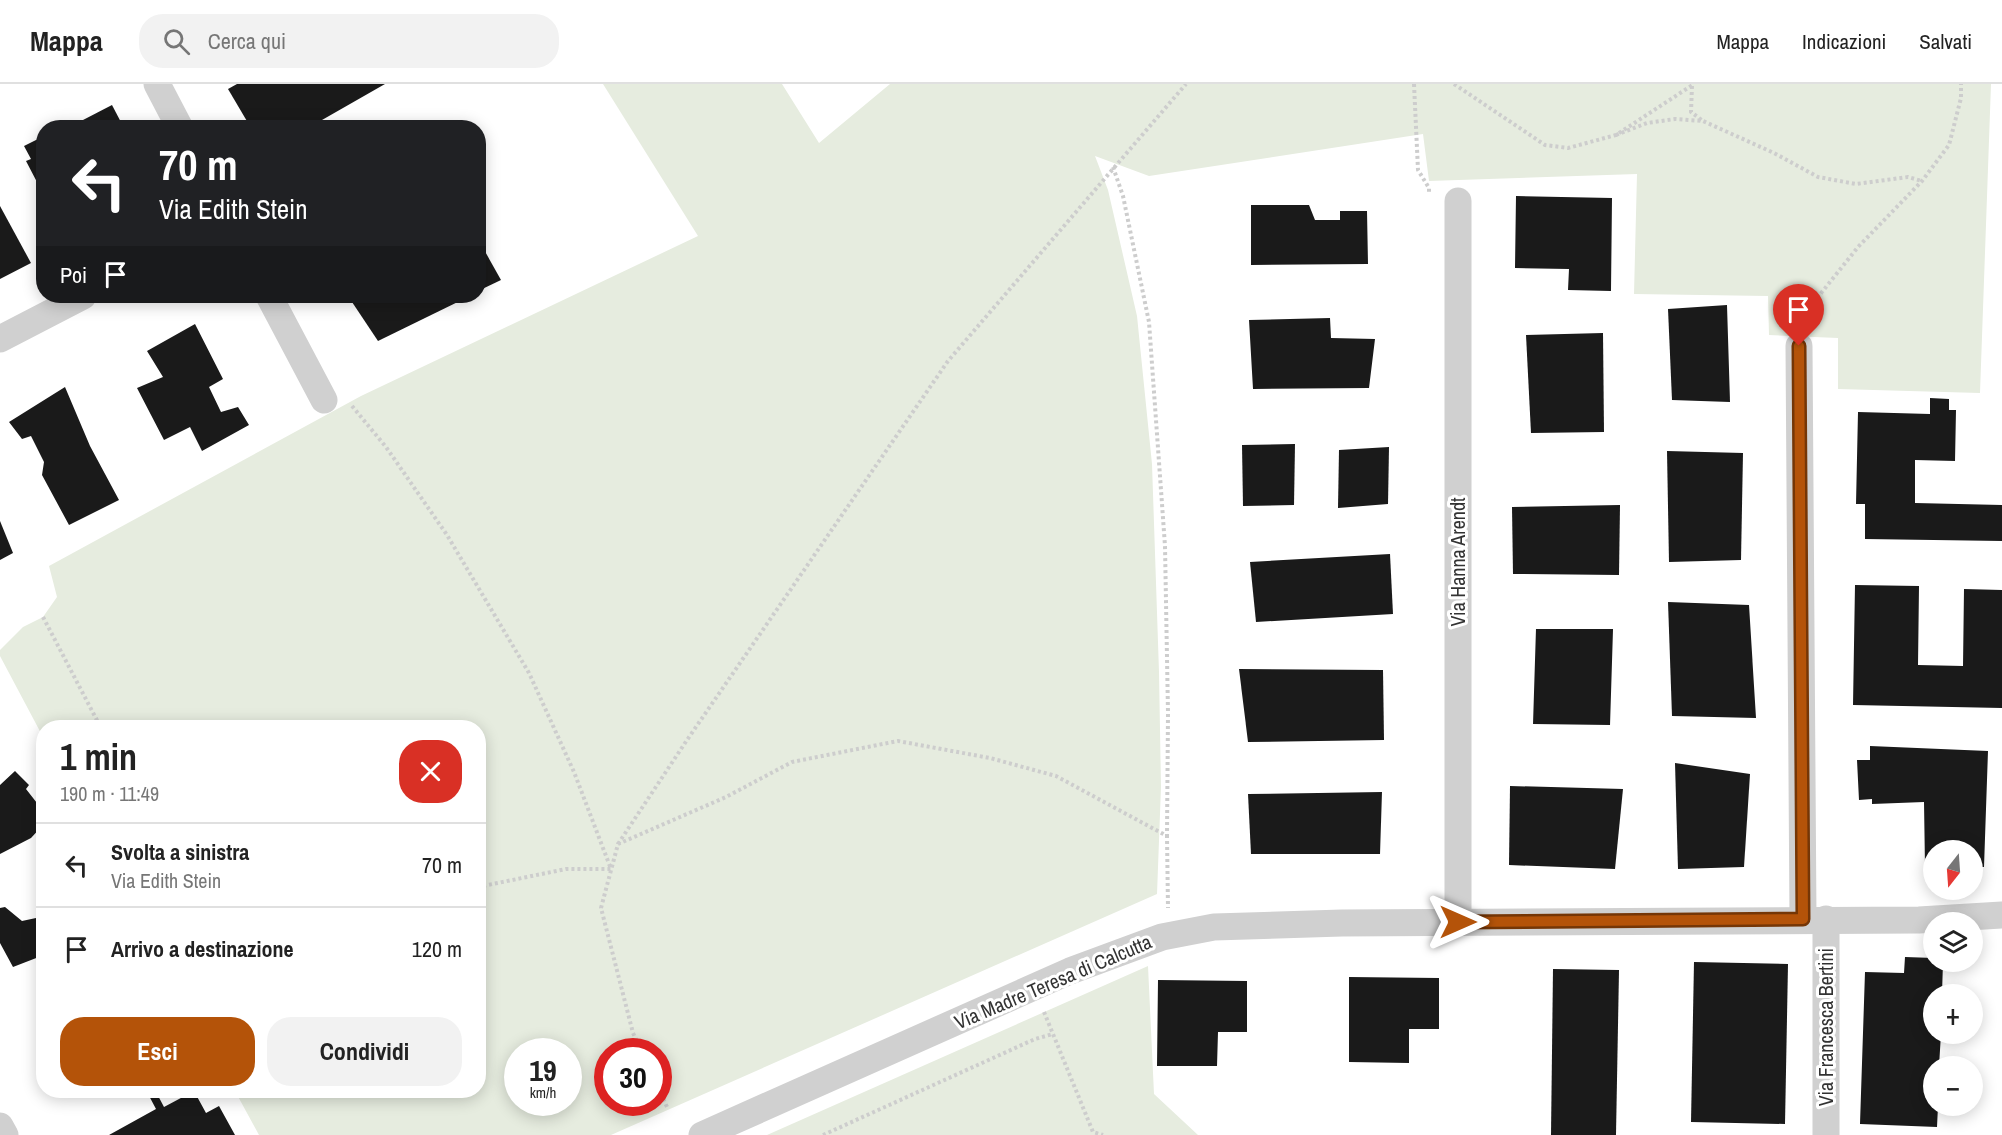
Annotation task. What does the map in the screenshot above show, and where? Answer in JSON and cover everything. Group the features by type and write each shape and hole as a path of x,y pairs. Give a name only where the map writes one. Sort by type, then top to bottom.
{"street":[{"path":"157,84 176,120"},
{"name":"Via Hanna Arendt","path":"1458,201 1458,922"},
{"path":"0,339 69,303"},
{"path":"274,303 336,400"},
{"name":"Via Francesca Bertini","path":"1799,346 1815,919 1826,1135"},
{"name":"Via Madre Teresa di Calcutta","path":"702,1135 1070,971 1162,937 1214,927 1342,922 1920,920 2002,915"},
{"path":"0,1126 4,1135"}],"path":[{"path":"636,1038 601,908 618,844 948,361 1186,84"},
{"path":"1413,84 1418,170 1429,188 1429,200"},
{"path":"1454,84 1545,146 1568,148 1616,135 1647,123 1675,119 1703,121"},
{"path":"1799,346 1810,307 1857,247 1922,181 1949,145 1961,98 1961,84"},
{"path":"1616,135 1693,85"},
{"path":"1693,85 1692,112 1703,121 1774,153 1818,177 1856,184 1908,177 1922,181"},
{"path":"1113,167 1123,196 1149,322 1164,546 1168,713 1168,910"},
{"path":"336,400 386,447 447,535 529,674 574,772 611,869"},
{"path":"43,617 97,720"},
{"path":"618,844 726,797 792,762 898,741 990,758 1056,776 1167,836"},
{"path":"486,885 566,869 611,869"},
{"path":"1034,989 1093,1132 1104,1135"},
{"path":"823,1135 1035,1039 1053,1034"}],"shaded area":[{"path":"603,84 782,84 819,143 890,84 1991,84 1980,393 1838,389 1838,338 1769,335 1768,296 1634,294 1637,174 1429,181 1423,134 1149,176 1095,156 1108,190 1137,316 1152,464 1161,787 1157,894 672,1108 672,1038 594,1038 594,1116 654,1116 611,1135 259,1135 239,1098 486,1098 486,720 36,720 36,724 0,656 0,650 23,627 43,617 57,597 49,566 361,396 698,236"},
{"path":"1148,966 1154,1094 1198,1135 767,1135"}],"building":[{"path":"237,84 385,84 322,120 246,120 228,89"},
{"path":"112,105 120,120 83,120"},
{"path":"36,140 36,180 26,161 31,159 24,146"},
{"path":"1516,196 1612,198 1611,291 1568,290 1569,269 1515,268"},
{"path":"1251,205 1309,205 1315,220 1340,220 1340,211 1367,211 1368,264 1251,265"},
{"path":"0,206 31,263 0,279"},
{"path":"486,253 501,280 486,287"},
{"path":"353,303 456,303 378,341"},
{"path":"1727,305 1730,402 1672,400 1668,309"},
{"path":"1330,318 1331,338 1375,339 1369,388 1253,389 1249,320"},
{"path":"195,324 223,379 209,387 221,412 238,407 249,425 202,451 190,427 164,440 137,388 163,377 147,351"},
{"path":"1603,333 1604,432 1531,433 1526,335"},
{"path":"65,387 90,446 119,500 69,525 42,475 44,462 31,436 22,439 9,422"},
{"path":"1930,398 1949,399 1949,410 1956,410 1955,461 1915,460 1915,503 2002,505 2002,541 1865,539 1865,504 1856,504 1858,412 1930,414"},
{"path":"1295,444 1294,505 1243,506 1242,445"},
{"path":"1389,447 1388,504 1338,508 1339,450"},
{"path":"1667,451 1743,453 1741,560 1669,562"},
{"path":"1620,505 1619,575 1513,574 1512,507"},
{"path":"0,521 13,553 0,560"},
{"path":"1390,554 1393,614 1256,622 1250,562"},
{"path":"1855,585 1919,586 1918,665 1963,666 1964,589 2002,590 2002,708 1853,705"},
{"path":"1668,602 1749,605 1756,718 1672,716"},
{"path":"1536,629 1613,629 1610,725 1533,724"},
{"path":"1239,669 1383,670 1384,740 1248,742"},
{"path":"1870,746 1988,751 1984,867 1983,840 1925,840 1924,802 1872,804 1872,799 1859,800 1857,760 1870,760"},
{"path":"1675,763 1750,774 1744,867 1678,869"},
{"path":"15,771 29,785 26,789 36,802 36,833 31,838 0,854 0,785"},
{"path":"1510,786 1623,789 1615,869 1509,865"},
{"path":"1382,792 1380,854 1251,854 1248,794"},
{"path":"5,907 22,921 36,918 36,958 13,967 0,943 0,908"},
{"path":"1905,957 1923,958 1923,972 1943,972 1942,984 1923,984 1923,1044 1940,1044 1940,1056 1923,1056 1923,1116 1938,1116 1937,1127 1860,1124 1865,972 1904,973"},
{"path":"1694,962 1788,964 1785,1124 1691,1122"},
{"path":"1553,969 1619,970 1616,1135 1551,1135"},
{"path":"1349,977 1439,978 1439,1029 1409,1029 1409,1063 1349,1062"},
{"path":"1158,980 1247,981 1247,1032 1218,1032 1217,1066 1157,1066"},
{"path":"150,1098 159,1098 164,1107 181,1098 198,1098 206,1113 219,1106 235,1135 109,1135 156,1109"}],"route":[{"path":"1458,922 1803,919 1799,346"}]}
